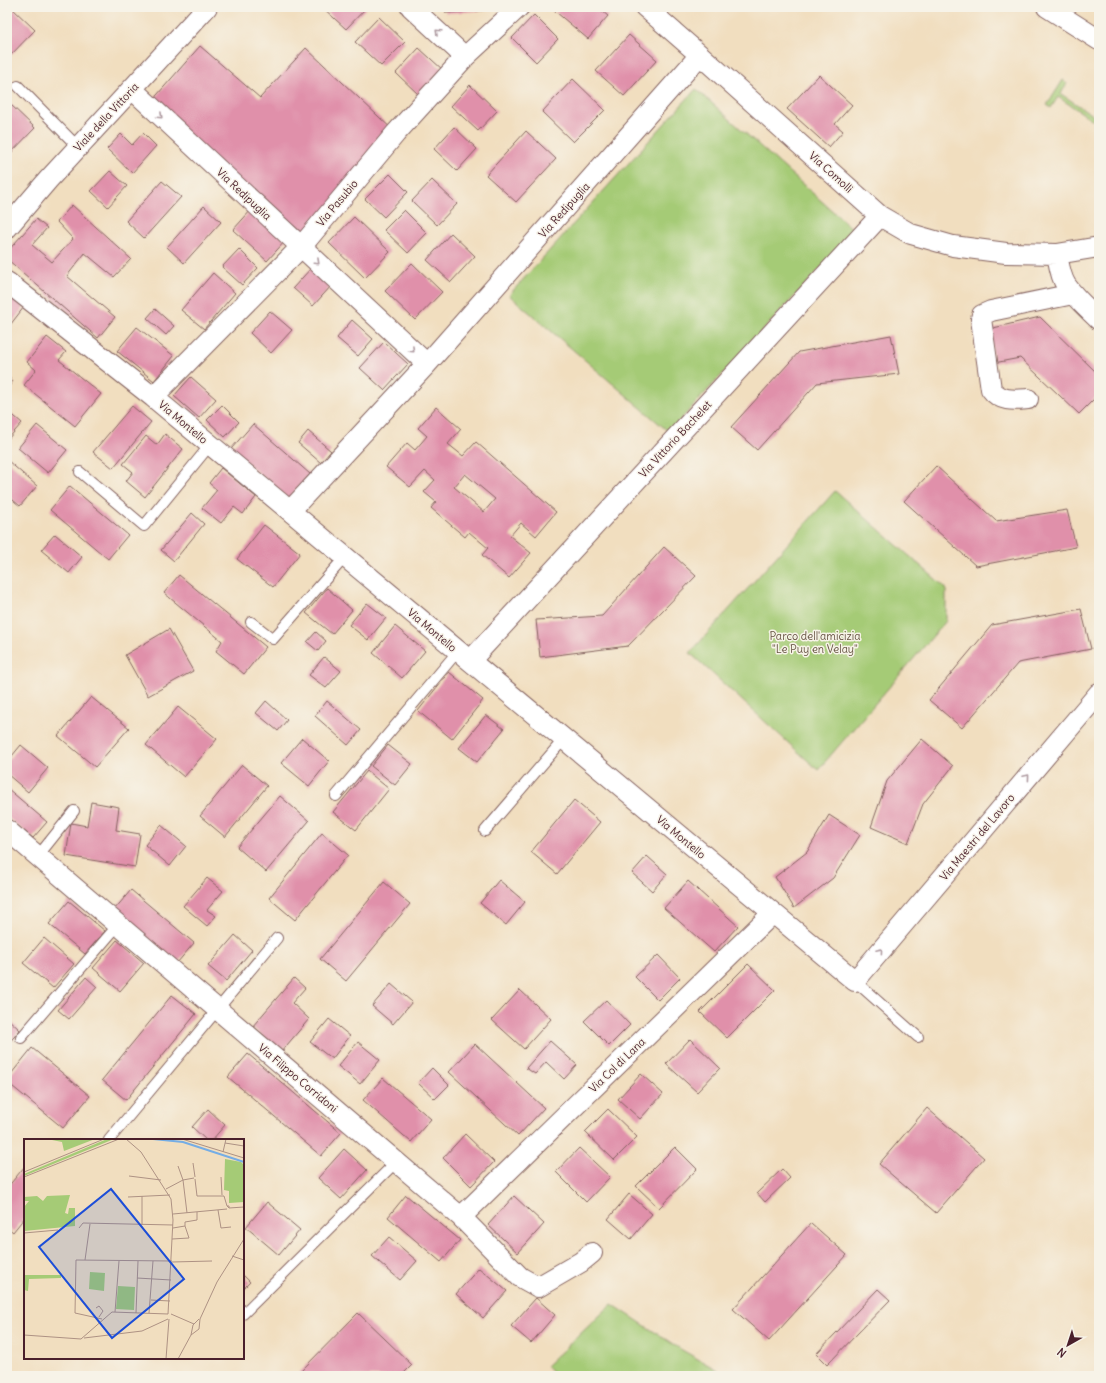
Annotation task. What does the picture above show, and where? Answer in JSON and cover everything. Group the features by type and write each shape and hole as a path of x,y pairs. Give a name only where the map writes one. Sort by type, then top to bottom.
{"street":[{"name":"Viale della Vittoria","path":"7,228 78,147 207,7"},
{"path":"411,7 465,58"},
{"name":"Via Pasubio","path":"153,397 301,247 396,133 465,58 519,7"},
{"name":"Via Comolli","path":"645,7 880,216 911,234 953,246 1006,253 1057,254 1099,247"},
{"path":"1047,7 1099,40"},
{"name":"Via Redipuglia","path":"290,511 427,364 700,55"},
{"name":"Via Redipuglia","path":"132,89 427,364"},
{"name":"Via Vittorio Bachelet","path":"464,656 880,216"},
{"path":"1057,254 1060,270 1065,284 1099,320"},
{"name":"Via Montello","path":"7,282 153,397 855,981"},
{"path":"1028,399 1004,399 996,395 991,389 981,319 982,315 991,311 1073,294"},
{"name":"Via Maestri del Lavoro","path":"855,981 1099,693"},
{"name":"Via Filippo Corridoni","path":"7,830 461,1217 520,1277 538,1287 581,1262 592,1253"},
{"name":"Via Col di Lana","path":"461,1217 773,913"}],"lane":[{"path":"18,86 78,147"},
{"path":"80,472 144,526 210,445"},
{"path":"251,622 273,639 345,556"},
{"path":"336,796 464,656"},
{"path":"486,831 564,739"},
{"path":"38,856 74,811"},
{"path":"21,1038 118,925"},
{"path":"110,1139 277,938"},
{"path":"855,981 918,1037"},
{"path":"244,1313 396,1162"}],"green space":[{"path":"1063,80 1067,83 1061,94 1099,119 1099,124 1058,97 1051,108 1047,105"},
{"path":"696,89 855,231 669,432 509,295"},
{"name":"Parco dell'amicizia \"Le Puy en Velay\"","path":"835,491 946,588 946,621 818,770 690,653"},
{"path":"612,1304 682,1350 728,1376 555,1376 546,1366"}],"building":[{"path":"7,7 11,7 35,30 7,59"},
{"path":"322,7 367,7 346,29"},
{"path":"445,7 491,7 491,10 446,13"},
{"path":"550,7 597,7 608,16 588,39"},
{"path":"534,15 558,39 536,62 512,38"},
{"path":"379,17 405,42 381,66 355,42"},
{"path":"629,35 657,60 624,96 596,71"},
{"path":"200,46 260,98 306,48 396,133 301,247 150,103"},
{"path":"419,48 443,70 419,95 396,73"},
{"path":"819,75 852,105 835,124 843,131 829,147 787,109"},
{"path":"573,79 605,110 573,142 542,112"},
{"path":"470,85 497,111 478,131 451,106"},
{"path":"7,101 35,128 7,157"},
{"path":"454,127 477,149 457,171 434,149"},
{"path":"526,131 556,159 516,202 486,175"},
{"path":"143,133 156,146 132,173 107,149 121,134 132,145"},
{"path":"110,171 127,186 108,207 91,191"},
{"path":"390,174 408,192 384,217 365,199"},
{"path":"432,180 457,204 437,225 412,201"},
{"path":"162,181 181,197 144,238 126,221"},
{"path":"72,205 131,259 114,277 85,253 67,276 115,317 98,338 7,259 7,252 36,219 47,228 32,245 52,262 73,239 57,222"},
{"path":"204,206 221,222 184,263 167,247"},
{"path":"252,209 286,240 267,261 233,230"},
{"path":"404,210 427,233 408,253 384,230"},
{"path":"354,217 390,252 365,278 329,243"},
{"path":"451,233 475,256 451,282 427,260"},
{"path":"239,249 258,268 242,285 222,267"},
{"path":"412,263 442,292 415,320 385,291"},
{"path":"312,267 332,285 313,306 293,288"},
{"path":"213,273 235,293 204,329 181,310"},
{"path":"7,294 24,307 7,329"},
{"path":"155,309 174,326 166,335 147,318"},
{"path":"270,311 292,330 271,353 250,333"},
{"path":"1040,317 1099,375 1099,394 1079,414 1020,358 994,363 989,329"},
{"path":"352,320 373,339 358,356 337,338"},
{"path":"137,327 174,356 154,381 117,351"},
{"path":"891,335 899,374 817,383 757,450 731,427 799,352"},
{"path":"47,337 66,352 59,360 101,394 75,426 24,385 36,370 27,362"},
{"path":"384,342 408,364 384,390 360,368"},
{"path":"7,376 13,381 7,389"},
{"path":"191,377 216,399 199,418 174,396"},
{"path":"222,405 239,422 225,437 207,420"},
{"path":"132,406 151,422 113,468 93,452"},
{"path":"436,407 461,429 448,444 463,456 476,442 556,512 536,536 521,523 510,536 531,553 509,578 482,555 488,548 469,532 465,537 431,508 436,502 424,492 435,480 425,471 410,487 386,467 407,443 415,450 427,436 418,428","holes":["465,474 495,499 484,512 454,487"]},
{"path":"7,410 22,423 7,440"},
{"path":"253,424 310,474 288,499 231,449"},
{"path":"37,425 67,450 48,473 18,448"},
{"path":"308,431 331,451 321,463 298,443"},
{"path":"165,434 183,449 145,497 126,481 133,472 123,464 146,436 157,445"},
{"path":"7,460 37,486 20,506 7,495"},
{"path":"936,466 996,521 1067,510 1076,547 976,566 904,501"},
{"path":"221,468 256,497 243,514 234,507 221,523 202,508 217,490 209,483"},
{"path":"70,486 128,535 108,559 50,510"},
{"path":"192,513 204,524 174,561 161,550"},
{"path":"264,525 300,553 273,587 237,559"},
{"path":"55,534 82,557 69,573 41,550"},
{"path":"664,547 696,576 628,646 540,657 536,620 602,616"},
{"path":"179,575 266,647 244,674 216,651 222,641 164,593"},
{"path":"327,588 352,610 332,634 306,613"},
{"path":"367,603 386,618 368,640 349,625"},
{"path":"1081,609 1091,649 1018,663 962,728 929,700 992,625"},
{"path":"395,626 425,651 402,678 373,653"},
{"path":"169,629 193,671 148,696 125,655"},
{"path":"316,632 326,641 318,651 307,642"},
{"path":"324,657 341,671 326,688 309,675"},
{"path":"449,672 483,700 452,739 418,711"},
{"path":"91,697 129,728 95,767 58,736"},
{"path":"266,701 287,720 278,731 256,713"},
{"path":"327,701 361,730 348,745 315,716"},
{"path":"178,707 217,739 184,777 146,745"},
{"path":"486,715 504,729 477,762 459,748"},
{"path":"302,738 329,761 309,786 281,763"},
{"path":"922,739 953,766 923,804 908,843 871,827 887,781"},
{"path":"21,745 48,768 28,792 7,774 7,762"},
{"path":"388,745 412,764 395,785 371,766"},
{"path":"242,765 267,786 225,837 200,816"},
{"path":"367,771 389,789 356,830 333,812"},
{"path":"7,788 47,822 33,838 7,817"},
{"path":"280,796 309,821 266,872 237,847"},
{"path":"574,800 600,822 557,874 531,852"},
{"path":"91,802 119,807 116,830 140,834 135,867 66,856 71,823 87,826"},
{"path":"829,815 860,835 833,878 794,908 775,877 807,852"},
{"path":"161,825 186,846 170,866 145,845"},
{"path":"322,833 348,855 295,920 269,898"},
{"path":"647,856 667,874 652,891 632,873"},
{"path":"207,878 223,891 207,910 216,916 207,926 183,906"},
{"path":"499,880 525,902 506,925 480,903"},
{"path":"688,881 738,926 714,952 664,908"},
{"path":"384,882 410,904 346,981 320,959"},
{"path":"131,890 194,943 177,963 114,910"},
{"path":"69,901 105,931 85,954 49,924"},
{"path":"235,935 252,950 226,981 208,966"},
{"path":"44,938 74,964 53,988 23,963"},
{"path":"117,940 144,963 120,991 93,968"},
{"path":"658,955 680,978 658,1000 635,977"},
{"path":"748,964 775,990 727,1038 700,1012"},
{"path":"86,977 97,987 69,1019 58,1010"},
{"path":"294,978 305,988 292,1003 309,1019 281,1052 252,1027"},
{"path":"391,984 412,1002 393,1024 372,1006"},
{"path":"520,990 551,1019 524,1049 492,1020"},
{"path":"172,995 196,1014 126,1100 102,1080"},
{"path":"606,1000 630,1025 609,1046 584,1021"},
{"path":"7,1018 20,1030 7,1045"},
{"path":"329,1019 350,1036 332,1059 310,1042"},
{"path":"690,1039 720,1068 697,1092 666,1064"},
{"path":"550,1041 577,1065 564,1079 546,1062 535,1074 526,1068"},
{"path":"358,1042 380,1060 360,1084 338,1066"},
{"path":"475,1044 544,1108 518,1136 449,1072"},
{"path":"32,1048 90,1096 63,1128 7,1082 7,1079"},
{"path":"248,1054 341,1133 321,1156 228,1077"},
{"path":"432,1068 449,1085 435,1099 418,1083"},
{"path":"641,1074 663,1094 640,1119 618,1099"},
{"path":"383,1078 431,1119 411,1142 363,1100"},
{"path":"927,1108 984,1158 936,1213 879,1164"},
{"path":"208,1109 225,1125 213,1139 205,1139 192,1127"},
{"path":"608,1109 637,1137 614,1160 585,1132"},
{"path":"465,1134 494,1162 471,1186 443,1158"},
{"path":"675,1147 697,1169 659,1208 636,1186"},
{"path":"579,1148 610,1177 586,1202 556,1172"},
{"path":"344,1149 367,1170 341,1199 318,1178"},
{"path":"24,1167 24,1218 13,1232 7,1227 7,1188"},
{"path":"782,1169 790,1178 765,1202 757,1193"},
{"path":"629,1194 652,1214 631,1239 608,1219"},
{"path":"406,1195 460,1240 441,1262 388,1217"},
{"path":"514,1196 544,1224 518,1253 488,1225"},
{"path":"267,1202 300,1230 279,1255 246,1227"},
{"path":"811,1223 847,1255 769,1341 733,1309"},
{"path":"389,1237 417,1261 400,1280 372,1256"},
{"path":"479,1268 507,1291 483,1318 456,1294"},
{"path":"244,1276 250,1282 244,1288"},
{"path":"878,1289 890,1300 827,1365 816,1354"},
{"path":"536,1298 555,1315 531,1343 511,1326"},
{"path":"358,1313 412,1365 401,1376 302,1376 299,1373"}]}
